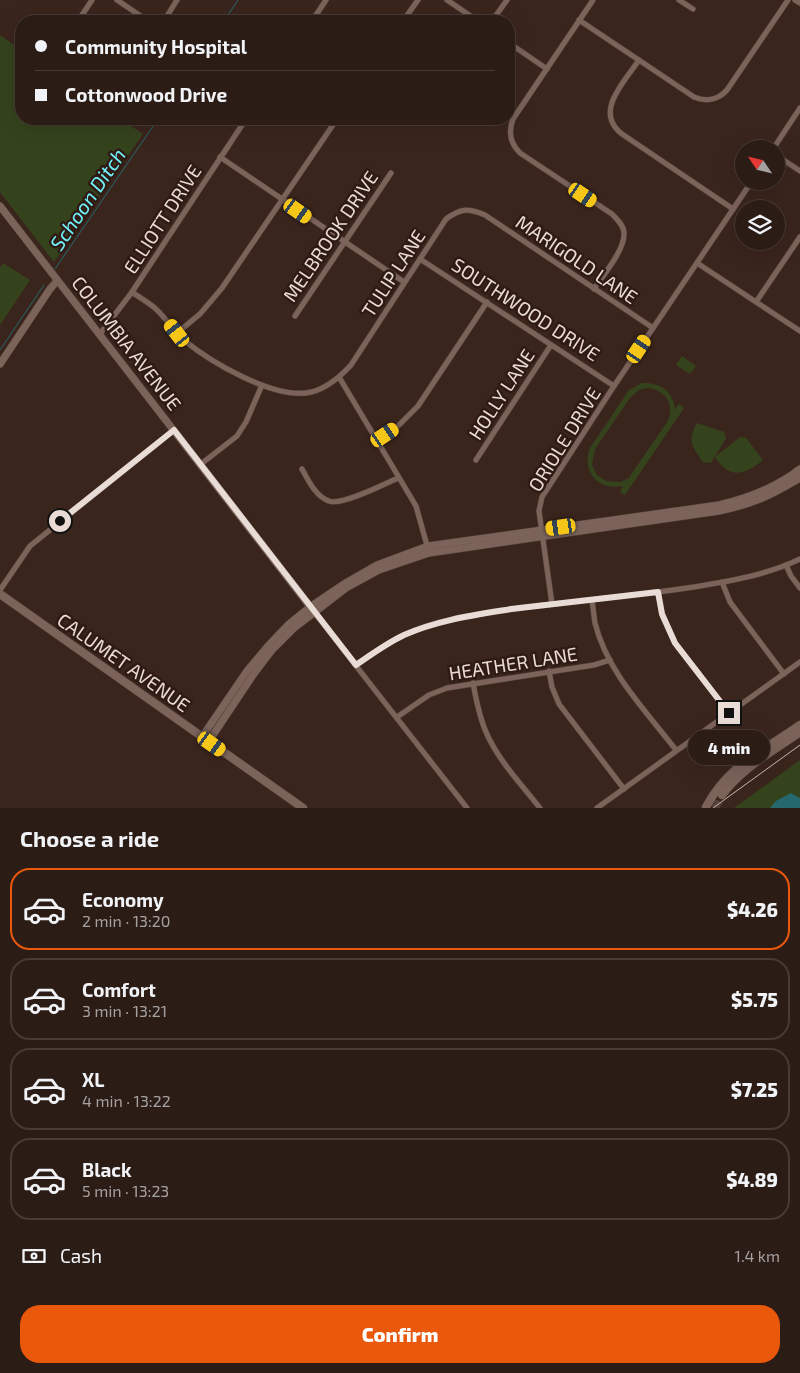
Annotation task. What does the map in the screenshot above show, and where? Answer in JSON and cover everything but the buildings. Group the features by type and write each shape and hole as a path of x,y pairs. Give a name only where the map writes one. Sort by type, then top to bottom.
{"main road":[{"name":"CALUMET AVENUE","path":"0,594 303,808"},
{"path":"706,807 713,793 730,772 800,725"},
{"path":"722,795 728,786 744,771 800,732"}],"street":[{"path":"82,15 92,0"},
{"path":"117,0 139,15"},
{"path":"168,15 177,0"},
{"path":"316,15 326,0"},
{"path":"407,15 418,0"},
{"path":"447,0 469,15"},
{"path":"496,15 507,0"},
{"path":"515,116 593,0"},
{"path":"679,0 693,9"},
{"path":"579,20 694,96 703,100 711,99 723,94 727,90 788,0"},
{"path":"796,0 800,3"},
{"path":"515,47 547,69"},
{"path":"639,60 612,100 609,113 612,125 622,134 733,209"},
{"path":"779,140 800,108"},
{"name":"ELLIOTT DRIVE","path":"100,334 132,292 242,125"},
{"path":"177,333 200,314 222,288 333,125"},
{"path":"511,125 510,130 512,143 520,153 612,214 619,222 624,232 623,245 594,289"},
{"path":"220,157 404,282"},
{"path":"785,161 800,171"},
{"name":"MELBROOK DRIVE","path":"295,316 391,173"},
{"name":"ORIOLE DRIVE","path":"552,604 539,511 542,497 746,190"},
{"name":"COLUMBIA AVENUE","path":"0,206 467,808"},
{"name":"TULIP LANE","path":"339,378 351,365 446,219 456,212 473,210 485,216"},
{"name":"MARIGOLD LANE","path":"485,216 653,328"},
{"path":"756,302 800,238"},
{"name":"SOUTHWOOD DRIVE","path":"420,259 614,386"},
{"path":"697,263 800,331"},
{"path":"0,364 57,281"},
{"path":"132,292 156,309 185,341 212,360 262,385 278,391 307,393 326,386 339,378 416,506 428,549"},
{"path":"377,441 394,430 418,406 487,302"},
{"name":"HOLLY LANE","path":"476,460 552,345"},
{"path":"201,464 237,436 246,422 262,385"},
{"path":"0,590 26,550 37,539 174,430"},
{"path":"302,469 321,497 329,502 337,502 373,490 398,478"},
{"path":"205,739 272,650 312,609 379,570 428,549 719,506 744,500 766,491 799,473"},
{"path":"356,665 384,646 426,627 460,617 722,582 763,573 800,559"},
{"path":"786,565 800,588"},
{"path":"722,582 730,602 784,674"},
{"path":"658,592 662,614 675,643 729,713"},
{"path":"592,600 595,623 610,660 626,685 676,750"},
{"name":"HEATHER LANE","path":"397,717 429,695 447,688 473,682 598,664 610,660"},
{"path":"597,808 800,662"},
{"path":"549,671 552,687 559,704 624,789"},
{"path":"473,682 477,707 489,738 496,751 540,808"}],"green space":[{"path":"0,35 15,46 15,125 130,125 143,134 54,262 0,192"},
{"path":"3,263 30,280 0,325 0,268"},
{"path":"682,356 696,366 690,374 676,365"},
{"path":"642,383 654,384 668,393 675,409 679,404 684,408 625,495 620,492 623,486 606,486 594,478 588,465 588,457 590,448 629,390","holes":["653,389 659,391 667,398 670,409 668,421 629,478 620,482 606,481 597,475 592,465 595,449 630,398 639,390"]},
{"path":"697,423 724,432 726,438 711,463 703,462 692,443 692,434"},
{"path":"740,437 746,438 763,460 750,469 738,473 726,469 715,457"},
{"path":"800,760 800,808 734,808"}],"water":[{"path":"791,793 800,798 800,808 770,808 776,801"}],"waterway":[{"name":"Schoon Ditch","path":"228,15 238,0"},
{"name":"Schoon Ditch","path":"55,269 154,125"},
{"name":"Schoon Ditch","path":"0,350 44,285"}],"tunnel":[{"path":"715,808 722,795"}],"railway":[{"path":"713,808 800,745"}],"route":[{"path":"60,521 174,430 356,665 384,646 405,635 460,617 658,592 662,614 675,643 729,713"}]}
